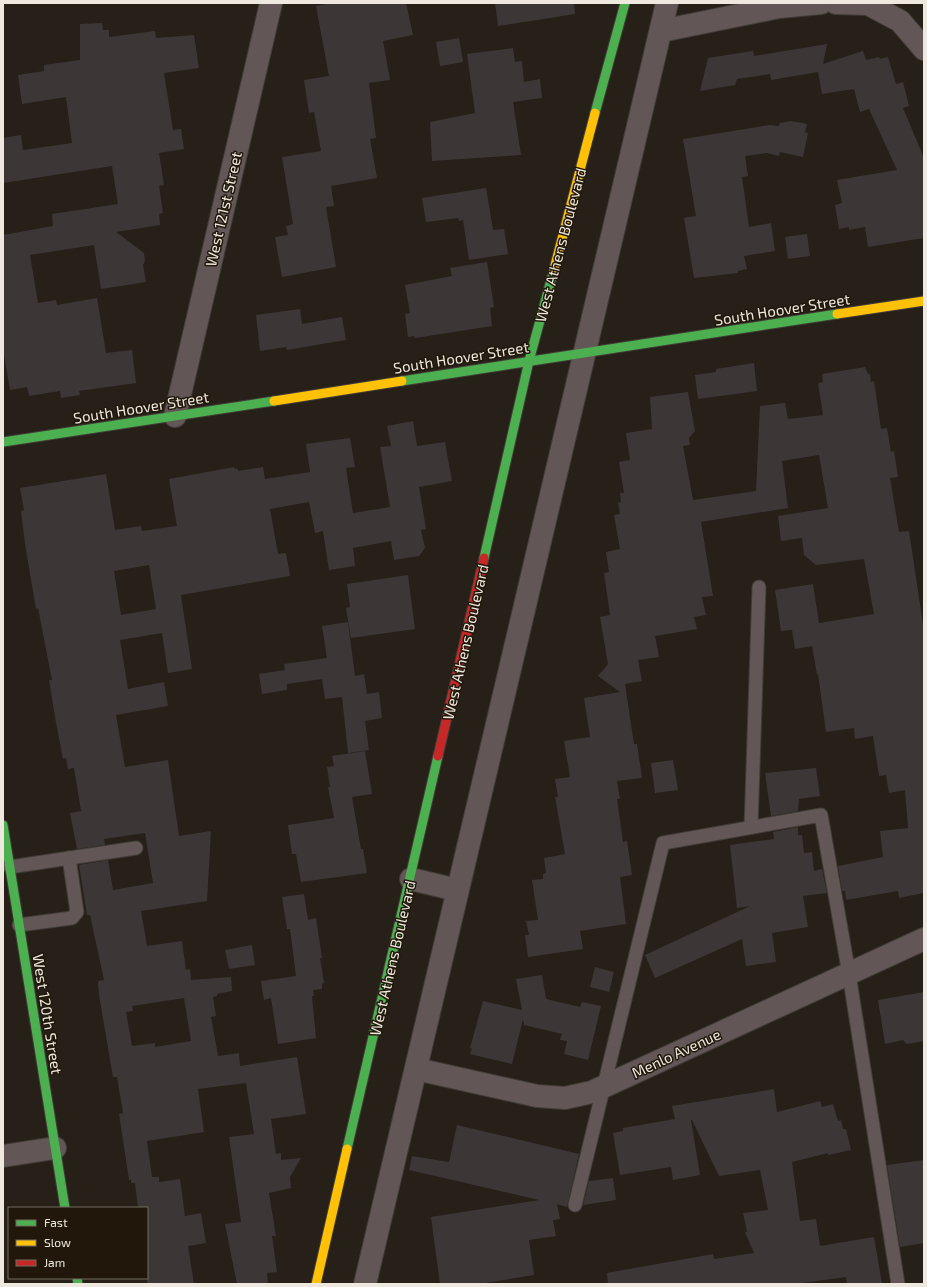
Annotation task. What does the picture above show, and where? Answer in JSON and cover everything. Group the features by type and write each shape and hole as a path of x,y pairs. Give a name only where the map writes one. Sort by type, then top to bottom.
{"street":[{"name":"West 121st Street","path":"175,416 271,3"},
{"name":"West Athens Boulevard","path":"316,1284 411,879 529,361 625,3"},
{"path":"365,1284 583,353 606,266 667,3"},
{"path":"661,30 779,7 821,3"},
{"path":"836,3 868,4 900,21 924,49"},
{"name":"South Hoover Street","path":"3,442 924,302"},
{"name":"West 120th Street","path":"3,825 65,1207"},
{"path":"411,879 457,890"},
{"name":"Menlo Avenue","path":"416,1069 544,1096 565,1098 592,1092 924,939"},
{"path":"3,1156 55,1148"}],"lane":[{"path":"751,827 759,587"},
{"path":"575,1205 663,843 820,815 848,974 898,1284"},
{"path":"10,866 136,848"},
{"path":"19,925 72,918 77,912 69,858"}],"building":[{"path":"332,3 406,3 413,35 383,41 390,80 369,83 376,138 370,139 377,178 331,186 334,206 326,207 336,267 282,277 275,237 288,235 286,226 293,224 282,157 321,151 314,112 309,113 304,80 329,76 316,6"},
{"path":"495,3 574,3 575,14 498,26"},
{"path":"102,23 103,30 109,30 109,37 155,31 156,38 194,35 199,68 164,73 173,130 181,129 184,149 159,153 164,185 159,186 163,213 159,214 160,225 116,232 144,253 145,261 143,265 146,282 101,289 94,245 30,255 38,303 56,300 57,305 97,298 106,353 132,350 136,383 79,391 80,395 61,398 60,391 29,396 27,387 10,390 3,349 3,235 53,226 52,214 118,204 112,166 3,183 3,138 21,135 23,150 72,143 66,97 22,104 18,75 44,71 44,65 80,60 80,24"},
{"path":"459,38 463,62 440,66 436,42"},
{"path":"827,44 823,64 863,51 866,60 879,57 880,59 888,57 896,84 903,82 909,106 903,108 924,158 924,238 868,247 865,227 849,230 849,227 839,229 835,205 842,203 837,180 897,170 869,109 860,112 854,89 822,94 818,72 771,80 770,74 737,79 735,85 700,91 708,58 753,51 754,56"},
{"path":"513,48 515,62 522,61 524,82 540,79 542,98 513,102 521,155 432,161 430,122 475,113 467,54"},
{"path":"791,121 807,124 805,132 808,133 803,157 780,152 779,156 767,153 745,156 748,176 742,177 749,227 771,223 775,251 744,256 747,269 738,271 738,273 694,278 684,218 696,216 683,139 770,125 779,126 780,123"},
{"path":"486,188 493,230 504,229 508,254 469,260 463,220 459,221 458,218 426,222 422,198"},
{"path":"807,234 810,256 788,259 785,237"},
{"path":"487,262 494,307 490,308 492,326 415,338 414,336 408,337 405,314 410,313 405,285 452,276 450,268"},
{"path":"300,309 302,324 342,317 346,340 287,350 286,347 260,351 256,315"},
{"path":"754,363 757,391 698,399 695,375 716,372 716,369"},
{"path":"865,367 868,374 870,374 871,382 874,381 881,429 887,428 891,452 894,451 898,477 890,478 899,532 909,531 924,631 924,893 899,898 898,891 846,900 845,891 842,891 838,866 883,857 880,831 908,828 905,790 889,793 886,775 879,776 873,736 855,739 854,728 826,732 818,674 817,675 812,646 795,649 792,630 781,631 775,590 813,584 819,623 874,614 864,559 816,565 804,555 802,538 781,541 778,516 828,508 819,455 782,461 788,508 701,522 713,596 702,597 706,615 694,617 697,629 655,636 659,657 638,660 642,681 625,684 634,744 637,744 642,778 617,781 620,799 617,799 623,842 627,841 632,875 620,877 626,924 580,931 583,949 528,957 525,935 529,935 526,921 538,920 532,880 543,879 543,874 546,873 544,858 565,854 555,797 558,797 555,779 570,777 564,741 590,737 584,698 620,692 598,676 608,664 600,617 610,615 604,573 609,572 606,552 620,549 614,515 620,514 618,503 621,502 620,493 624,493 619,462 630,460 626,433 652,429 650,397 688,392 695,431 689,438 690,445 683,446 693,500 756,491 760,406 785,403 788,419 823,415 818,383 823,382 822,374"},
{"path":"413,421 417,446 445,442 452,481 419,487 426,529 421,530 425,548 419,556 394,560 391,541 353,548 355,566 329,570 323,531 315,533 309,502 270,509 278,554 286,553 290,576 181,595 192,669 168,673 162,633 120,640 128,689 164,682 168,706 116,715 125,767 168,760 179,836 211,831 207,901 141,911 147,946 182,941 186,970 190,969 191,980 231,977 232,991 217,994 217,996 213,997 216,1016 211,1017 218,1056 239,1053 240,1066 297,1057 306,1114 271,1119 276,1154 281,1153 281,1160 301,1158 290,1177 291,1188 269,1193 276,1236 272,1236 277,1272 267,1273 268,1284 237,1284 225,1224 241,1222 229,1137 254,1134 246,1083 198,1089 204,1132 147,1141 152,1177 159,1177 159,1182 180,1179 185,1216 201,1213 206,1243 188,1246 194,1284 147,1284 148,1207 138,1207 135,1183 131,1183 131,1180 129,1180 119,1114 123,1113 117,1077 113,1077 99,995 98,981 104,980 90,915 87,915 79,865 108,860 113,890 153,883 145,833 104,839 105,845 77,849 70,813 81,811 74,768 68,769 66,758 63,759 55,717 49,680 52,680 38,608 36,609 25,544 21,511 24,510 20,488 106,474 115,530 141,526 142,531 177,526 169,479 234,467 235,469 238,469 238,471 263,467 265,479 310,472 306,444 350,438 355,467 346,468 353,513 390,507 380,447 391,446 387,426","holes":["149,565 156,609 121,615 114,571","184,998 191,1041 155,1047 155,1043 132,1046 126,1012 133,1011 132,1006"]},
{"path":"408,575 415,629 351,638 346,608 350,607 347,584"},
{"path":"348,622 355,676 364,674 367,694 379,692 382,718 365,721 369,750 348,753 342,697 325,699 322,679 287,684 287,690 262,694 259,674 285,670 284,664 327,658 322,626"},
{"path":"365,751 372,794 352,797 361,849 363,849 367,873 301,882 296,854 292,854 288,825 334,818 328,787 330,787 327,767 334,766 332,756"},
{"path":"673,760 678,790 655,793 651,763"},
{"path":"816,768 820,796 799,799 798,811 771,816 765,773"},
{"path":"798,827 798,835 802,835 804,853 812,852 814,871 822,869 827,893 803,896 808,927 772,933 776,962 746,966 742,939 655,978 645,955 750,906 737,908 730,845 774,839 773,832"},
{"path":"304,894 308,920 316,918 322,958 320,958 324,983 322,984 322,989 313,990 314,996 312,996 316,1038 278,1044 271,998 264,1000 261,981 296,976 290,929 287,929 282,897"},
{"path":"252,945 255,965 229,969 225,950"},
{"path":"595,967 614,972 609,992 590,987"},
{"path":"542,975 546,999 580,1007 582,1002 601,1006 588,1060 564,1054 567,1041 560,1040 562,1034 524,1025 523,1019 512,1064 470,1054 472,1049 470,1048 483,1001 522,1010 516,979"},
{"path":"924,992 924,1041 907,1044 903,1040 885,1044 878,1000"},
{"path":"774,1089 777,1112 820,1101 822,1107 833,1104 838,1121 841,1120 843,1129 846,1129 851,1150 828,1155 828,1153 792,1162 800,1221 816,1219 820,1246 874,1237 882,1284 847,1284 846,1277 795,1284 608,1284 607,1273 713,1254 714,1259 754,1253 745,1232 747,1232 743,1213 768,1210 760,1170 719,1176 692,1120 700,1175 673,1180 671,1167 620,1175 613,1133 623,1131 623,1128 675,1119 672,1106"},
{"path":"457,1125 579,1154 567,1207 557,1204 560,1219 553,1220 556,1236 529,1240 534,1275 479,1284 440,1284 431,1217 539,1200 409,1170 412,1156 449,1162"},
{"path":"924,1160 924,1243 900,1247 887,1165"},
{"path":"613,1178 616,1200 583,1205 589,1181"}],"traffic: fast":[{"path":"595,113 625,3"},
{"path":"484,558 529,361 554,269"},
{"path":"402,381 837,314"},
{"path":"3,442 274,401"},
{"path":"347,1149 438,756"},
{"path":"3,825 65,1207"},
{"path":"77,1279 78,1284"}],"traffic: slow":[{"path":"554,269 595,113"},
{"path":"837,314 924,301"},
{"path":"274,401 402,381"},
{"path":"316,1284 347,1149"}],"traffic: jam":[{"path":"438,756 484,558"}]}
